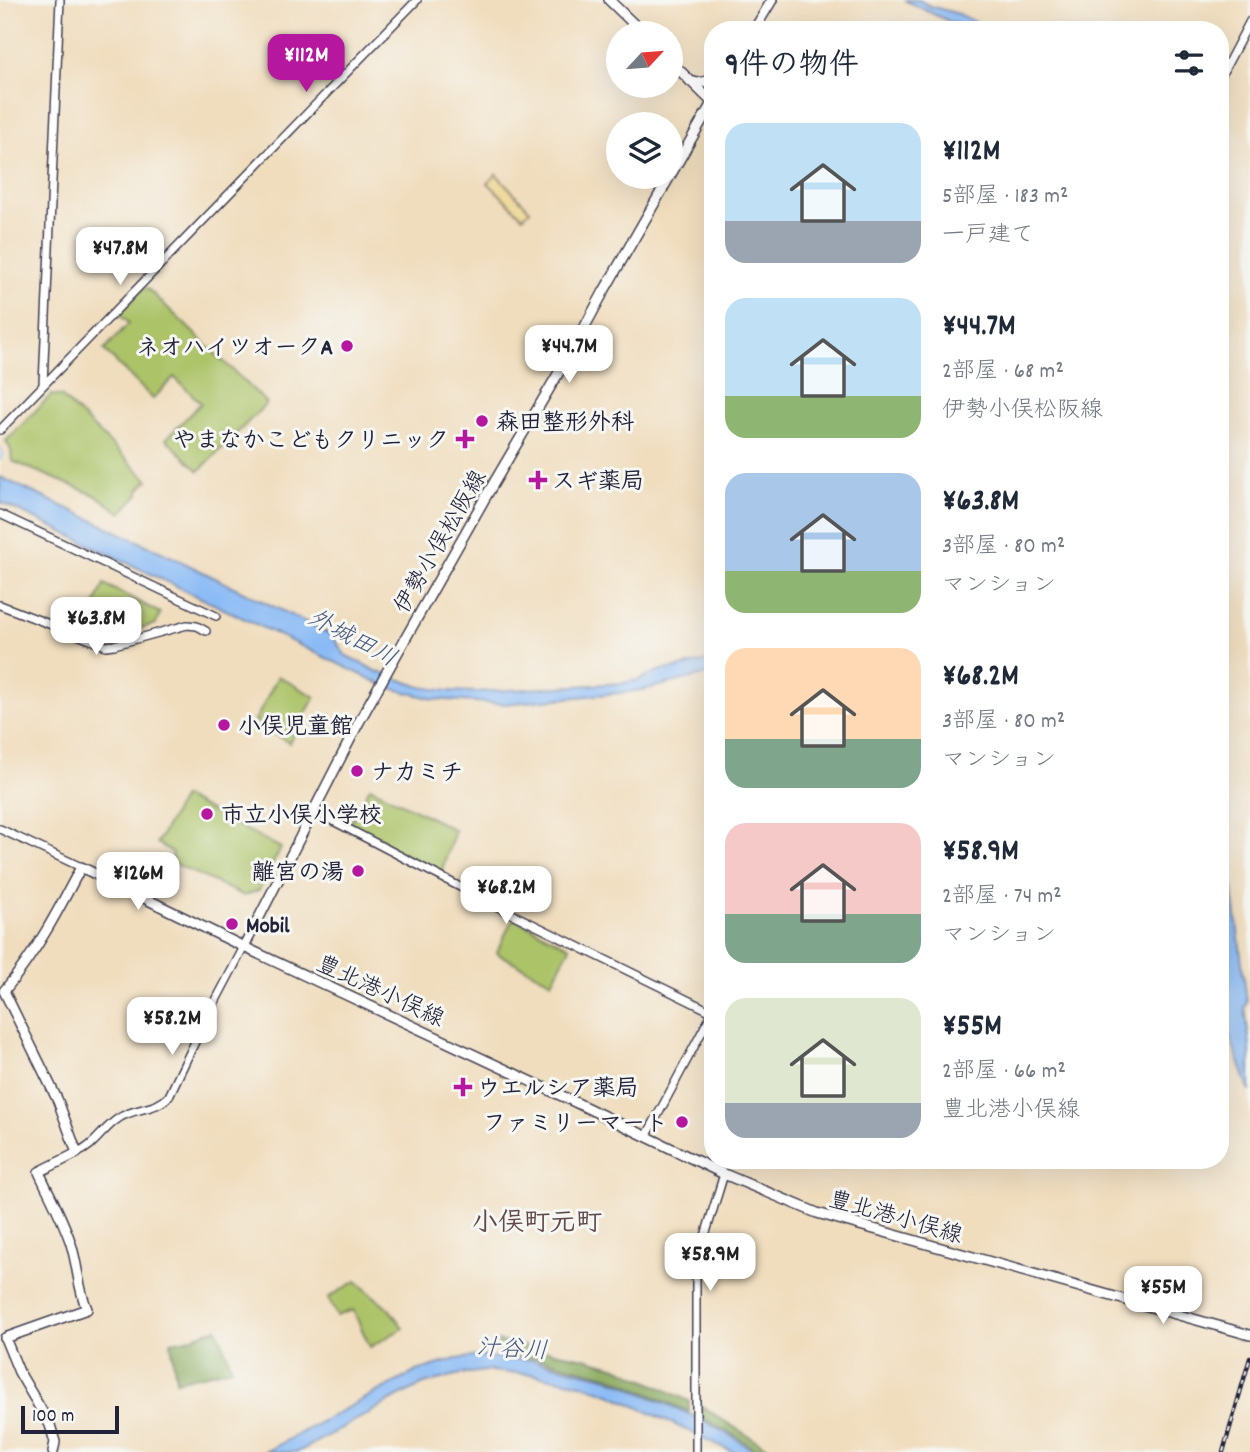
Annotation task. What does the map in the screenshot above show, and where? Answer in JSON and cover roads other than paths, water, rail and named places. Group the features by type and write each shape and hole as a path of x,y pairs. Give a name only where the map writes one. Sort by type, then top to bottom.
{"main road":[{"path":"609,0 631,21"},
{"path":"759,21 772,0"},
{"path":"683,74 704,94"},
{"path":"689,80 704,82"},
{"name":"伊勢小俣松阪線","path":"244,947 397,653 704,116"},
{"path":"53,1452 55,1441 50,1425 19,1372 5,1338 87,1310 80,1294 79,1276 71,1244 39,1172 76,1153 58,1101 5,991 45,934 81,867 244,947"},
{"name":"豊北港小俣線","path":"244,947 704,1165"},
{"name":"豊北港小俣線","path":"713,1169 817,1213 1250,1335"}],"street":[{"path":"43,385 60,0"},
{"path":"0,430 417,0"},
{"path":"1229,61 1250,21"},
{"path":"0,514 216,616"},
{"path":"0,606 106,646 187,625 206,631"},
{"path":"314,811 512,914 704,1009"},
{"path":"0,829 81,867"},
{"path":"76,1153 87,1148 120,1117 165,1101 244,947"},
{"path":"646,1137 704,1028"},
{"path":"696,1452 696,1274 724,1174"}],"water":[{"path":"904,0 919,0 973,21 948,21"},
{"path":"0,477 332,635 345,655 378,672 421,687 476,692 623,683 661,670 704,662 704,675 629,692 504,704 433,699 387,687 0,502"},
{"path":"1229,861 1247,1002 1245,1008 1250,1046 1250,1092 1229,1034"},
{"path":"480,1356 532,1360 608,1378 700,1419 755,1452 733,1452 612,1395 581,1384 531,1374 484,1371 424,1384 298,1452 265,1452 417,1371 456,1359"}],"waterway":[{"path":"0,447 0,460"}],"railway":[{"path":"1223,1452 1250,1358"}],"place":[{"name":"ネオハイツオークA","path":"347,346"},
{"name":"森田整形外科","path":"482,421"},
{"name":"やまなかこどもクリニック","path":"465,439"},
{"name":"スギ薬局","path":"538,480"},
{"name":"小俣児童館","path":"224,725"},
{"name":"ナカミチ","path":"357,771"},
{"name":"市立小俣小学校","path":"207,814"},
{"name":"離宮の湯","path":"358,871"},
{"name":"Mobil","path":"232,924"},
{"name":"ウエルシア薬局","path":"463,1087"},
{"name":"ファミリーマート","path":"682,1122"}],"district":[{"name":"小俣町元町","path":"537,1221"}],"water label":[{"name":"外城田川","path":"353,637"},
{"name":"汁谷川","path":"512,1348"}]}
